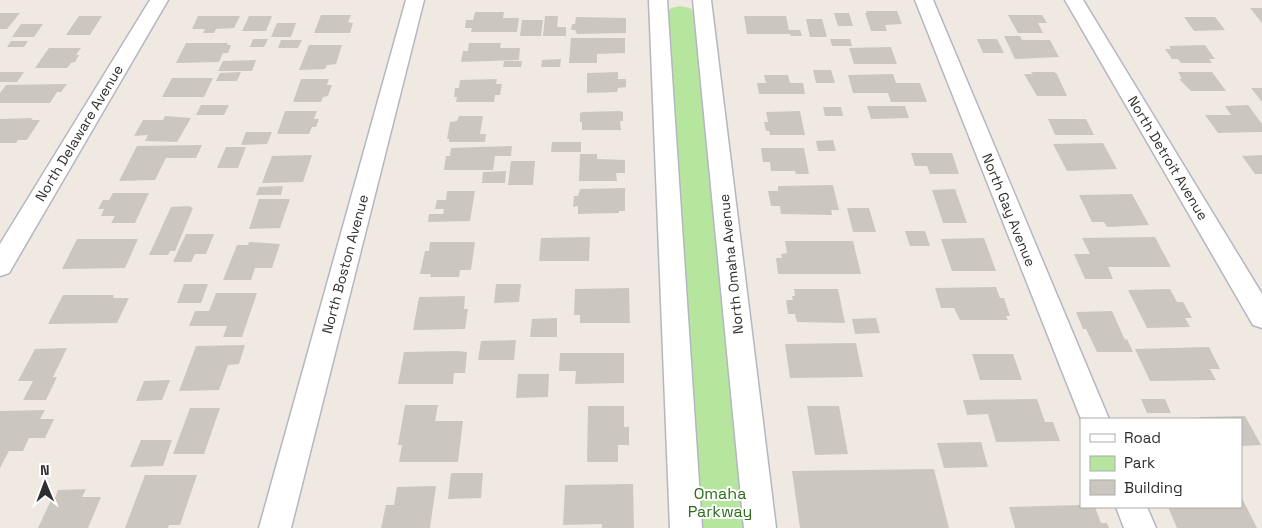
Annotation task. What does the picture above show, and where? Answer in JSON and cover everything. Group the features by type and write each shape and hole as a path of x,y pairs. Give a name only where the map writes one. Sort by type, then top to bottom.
{"street":[{"name":"North Delaware Avenue","path":"0,266 159,0"},
{"name":"North Boston Avenue","path":"275,528 415,0"},
{"path":"658,0 686,528"},
{"name":"North Omaha Avenue","path":"702,0 760,528"},
{"name":"North Gay Avenue","path":"924,0 1095,418"},
{"name":"North Detroit Avenue","path":"1074,0 1262,317"},
{"path":"1131,508 1140,528"}],"green space":[{"name":"Omaha Parkway","path":"680,6 690,8 695,13 745,528 698,528 667,13 671,8"}],"building":[{"path":"1250,8 1262,8 1262,23"},
{"path":"866,11 897,11 902,24 885,25 887,31 871,31"},
{"path":"475,12 504,12 503,18 519,18 517,32 471,32 472,28 465,28 466,20 473,20"},
{"path":"0,13 20,13 7,29 0,29"},
{"path":"834,13 849,13 853,26 838,26"},
{"path":"321,15 351,15 348,22 353,23 350,33 314,33"},
{"path":"1008,15 1042,15 1047,23 1038,23 1043,33 1018,33"},
{"path":"79,16 102,16 90,35 66,35"},
{"path":"198,16 240,16 234,28 216,29 214,33 203,33 205,29 192,29"},
{"path":"249,16 272,16 266,31 242,31"},
{"path":"545,16 558,16 557,27 566,27 566,36 543,36"},
{"path":"744,16 786,16 789,30 800,30 802,36 791,36 790,34 747,34"},
{"path":"576,17 626,18 626,33 577,34 575,30 571,30 572,24 575,24"},
{"path":"1184,17 1215,17 1225,30 1194,31"},
{"path":"806,19 822,19 827,37 810,37"},
{"path":"522,20 543,20 541,36 520,36"},
{"path":"277,23 296,23 291,37 271,37"},
{"path":"21,24 43,24 34,37 12,37"},
{"path":"1004,36 1020,36 1022,40 1050,40 1059,57 1015,59"},
{"path":"571,38 625,38 625,53 597,54 597,63 569,63"},
{"path":"253,39 268,39 264,47 250,47"},
{"path":"830,39 850,39 852,46 832,46"},
{"path":"977,39 997,39 1004,53 983,53"},
{"path":"281,40 302,40 298,48 278,48"},
{"path":"11,41 28,41 24,47 7,47"},
{"path":"186,43 228,43 227,45 231,45 228,53 223,53 219,62 176,63"},
{"path":"469,43 501,43 500,48 520,48 519,60 461,62 463,51 468,51"},
{"path":"309,45 342,45 336,64 327,65 325,69 299,70"},
{"path":"1205,45 1215,59 1209,59 1212,63 1181,63 1178,59 1172,59 1165,49 1171,49 1169,46"},
{"path":"891,47 897,64 854,64 849,48"},
{"path":"49,48 81,48 76,55 79,55 75,62 71,63 67,68 35,68"},
{"path":"561,59 560,67 541,67 542,60"},
{"path":"256,60 252,71 218,71 223,61"},
{"path":"504,61 522,61 521,67 503,67"},
{"path":"813,70 831,70 835,83 816,83"},
{"path":"0,72 24,72 17,82 0,82"},
{"path":"241,72 237,81 216,81 220,73"},
{"path":"618,72 618,79 626,79 626,87 618,88 617,92 587,93 587,73"},
{"path":"1031,72 1054,72 1057,74 1067,96 1037,96 1024,74 1033,74"},
{"path":"1178,72 1212,72 1226,91 1191,91 1179,79 1182,79"},
{"path":"893,74 896,83 920,83 927,102 891,102 888,93 853,93 848,75"},
{"path":"764,75 788,75 790,83 803,83 805,94 759,94 757,83 766,83"},
{"path":"172,78 213,78 204,97 162,97"},
{"path":"301,79 329,79 327,85 332,85 328,96 323,97 321,102 293,102"},
{"path":"497,79 496,84 502,84 500,95 495,95 494,102 456,102 457,97 454,97 455,88 459,88 460,80"},
{"path":"67,84 61,92 57,92 50,103 0,103 0,93 6,85"},
{"path":"1251,88 1262,88 1262,102"},
{"path":"201,105 229,105 224,115 196,115"},
{"path":"1248,105 1262,124 1262,132 1218,133 1205,115 1231,115 1225,106"},
{"path":"867,106 905,106 909,118 871,119"},
{"path":"823,107 841,107 843,116 825,116"},
{"path":"285,111 317,111 314,119 319,119 316,127 312,127 309,134 277,134"},
{"path":"800,111 805,135 770,135 769,131 766,131 764,122 768,122 766,112"},
{"path":"623,112 623,121 620,121 621,130 582,130 580,113"},
{"path":"165,116 191,118 177,142 145,141 148,135 134,136 143,120 163,120"},
{"path":"459,116 483,116 480,134 486,134 485,142 449,142 449,139 447,139 450,122 457,121"},
{"path":"33,118 31,120 40,120 27,140 18,140 16,143 0,143 0,119"},
{"path":"1048,119 1086,119 1094,135 1055,135"},
{"path":"246,132 272,132 267,144 241,145"},
{"path":"833,140 836,151 818,151 816,141"},
{"path":"552,142 581,142 581,152 551,152"},
{"path":"1103,143 1117,169 1067,171 1053,144"},
{"path":"202,145 196,158 166,158 155,180 119,181 137,146"},
{"path":"512,146 511,156 495,156 493,170 444,170 446,156 450,156 451,148"},
{"path":"226,147 246,147 238,168 217,168"},
{"path":"761,148 804,148 809,174 796,174 795,171 771,171 770,162 763,162"},
{"path":"911,153 952,153 959,174 930,174 927,166 915,166"},
{"path":"580,154 597,154 597,159 625,160 625,173 616,173 617,181 579,181"},
{"path":"312,155 303,182 262,183 272,156"},
{"path":"1262,155 1262,174 1255,174 1242,156"},
{"path":"511,161 535,161 533,185 508,185"},
{"path":"506,171 505,183 482,183 483,172"},
{"path":"833,185 839,210 831,210 832,215 781,214 780,206 771,206 768,191 778,191 778,186"},
{"path":"283,186 281,195 256,195 259,187"},
{"path":"625,188 625,211 619,211 619,213 578,214 578,206 573,207 574,196 578,196 580,189"},
{"path":"955,189 967,223 943,223 932,190"},
{"path":"447,191 475,191 470,221 428,222 429,214 443,214 444,209 435,209 437,200 446,200"},
{"path":"113,193 149,193 135,223 111,223 115,216 101,216 104,209 98,209 103,200 109,200"},
{"path":"1132,194 1149,225 1107,227 1104,222 1092,222 1079,195"},
{"path":"259,199 290,199 280,228 249,229"},
{"path":"189,206 193,208 175,251 170,251 168,255 149,255 171,207"},
{"path":"847,208 869,208 876,232 853,232"},
{"path":"905,231 925,231 930,246 910,246"},
{"path":"186,234 214,234 206,254 195,254 191,262 173,262"},
{"path":"590,237 589,261 539,261 541,238"},
{"path":"1155,237 1171,267 1108,267 1113,279 1085,279 1074,254 1090,254 1082,238"},
{"path":"984,238 996,271 952,271 941,239"},
{"path":"77,239 138,239 125,268 62,269"},
{"path":"785,241 853,241 861,274 778,274 776,258 782,258 781,254 787,253"},
{"path":"249,242 280,244 272,268 255,268 251,280 223,280 237,245 248,245"},
{"path":"430,242 475,242 471,270 460,270 459,277 430,277 431,274 420,274 425,251 429,251"},
{"path":"184,284 208,284 201,303 177,303"},
{"path":"496,284 521,284 519,302 494,303"},
{"path":"996,287 1000,298 1004,298 1010,316 1006,316 1008,320 960,320 954,308 941,308 935,288"},
{"path":"629,288 630,323 580,323 580,315 574,315 575,289"},
{"path":"794,289 838,289 845,323 797,322 795,314 788,314 786,300 793,300 792,296 795,296"},
{"path":"1170,289 1177,302 1183,302 1192,318 1185,318 1190,327 1147,328 1128,290"},
{"path":"216,293 257,293 242,337 223,337 227,326 189,326 195,311 209,311"},
{"path":"63,295 114,295 113,298 129,298 117,323 48,324"},
{"path":"465,296 464,309 468,309 465,329 413,330 419,297"},
{"path":"1112,311 1125,340 1127,339 1133,352 1097,352 1086,329 1083,329 1076,312"},
{"path":"557,318 557,337 530,337 532,319"},
{"path":"876,318 880,333 855,334 852,319"},
{"path":"516,340 514,360 478,360 481,341"},
{"path":"856,343 863,377 790,378 785,344"},
{"path":"245,345 239,364 228,365 219,390 179,391 196,346"},
{"path":"1209,347 1220,369 1210,369 1216,380 1150,381 1135,349"},
{"path":"67,348 53,377 57,377 46,400 23,400 33,381 18,381 35,349"},
{"path":"404,352 467,352 465,373 454,373 453,384 398,384"},
{"path":"560,353 624,353 624,383 575,384 576,371 559,371"},
{"path":"972,354 1013,354 1022,380 980,380"},
{"path":"518,374 549,374 548,397 516,398"},
{"path":"170,380 162,400 136,401 144,381"},
{"path":"1037,399 1045,422 1053,422 1060,441 996,442 988,414 967,415 963,400"},
{"path":"1141,399 1165,399 1171,413 1147,413"},
{"path":"405,405 438,405 435,421 463,421 458,462 399,462 402,445 398,445"},
{"path":"588,406 624,406 624,427 629,427 629,445 618,445 618,462 587,462"},
{"path":"807,406 839,406 848,454 815,455"},
{"path":"190,408 220,408 204,454 173,454"},
{"path":"45,410 40,419 54,419 45,438 29,438 23,451 9,451 0,468 0,411"},
{"path":"1245,416 1261,445 1242,446 1242,418 1199,417"},
{"path":"141,440 172,440 163,466 130,467"},
{"path":"981,442 988,467 944,468 937,443"},
{"path":"934,469 949,528 800,528 792,471"},
{"path":"451,473 483,473 481,498 448,499"},
{"path":"145,475 197,475 180,525 169,525 168,528 125,528"},
{"path":"633,484 634,528 602,528 602,524 563,525 565,485"},
{"path":"436,486 430,528 381,528 386,505 394,505 397,487"},
{"path":"86,489 82,497 101,497 88,528 38,528 52,498 55,498 58,490"},
{"path":"1242,498 1257,528 1177,528 1168,508 1242,508"},
{"path":"1080,505 1080,508 1095,508 1101,523 1107,523 1109,528 1015,528 1009,507"}]}
